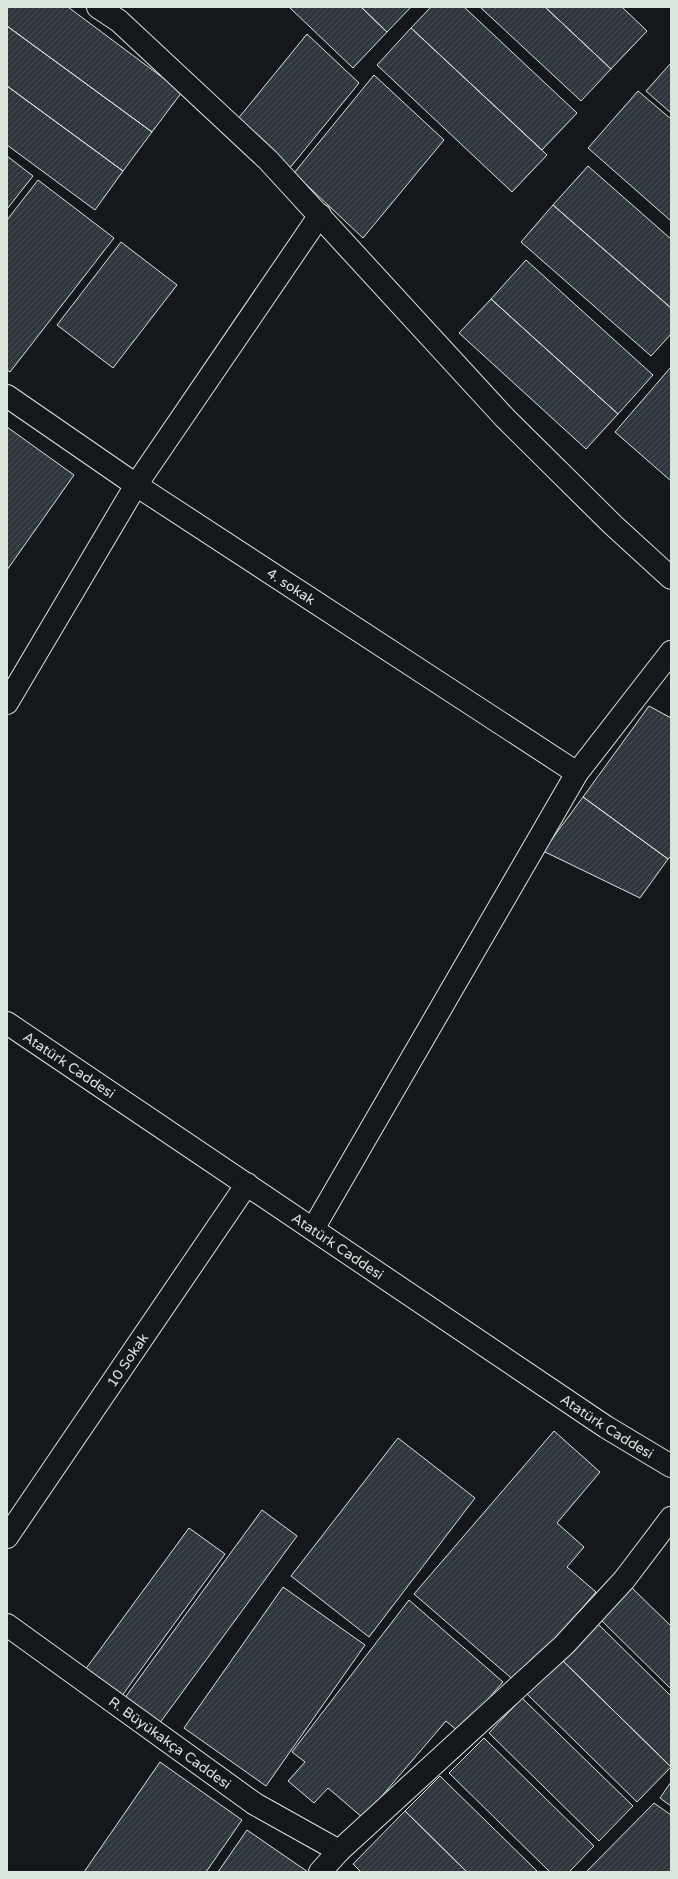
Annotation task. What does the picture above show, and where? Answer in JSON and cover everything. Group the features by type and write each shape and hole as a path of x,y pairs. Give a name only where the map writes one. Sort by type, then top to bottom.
{"street":[{"path":"98,7 119,21 268,160 320,214 505,418 613,525 671,578"},
{"path":"7,703 136,485 320,214"},
{"name":"4. sokak","path":"7,396 136,485 577,773"},
{"path":"313,1229 577,773 671,652"},
{"name":"Atatürk Caddesi","path":"7,1023 606,1427 671,1466"},
{"name":"10 Sokak","path":"7,1537 247,1184"},
{"path":"320,1872 339,1851 564,1645 624,1580 671,1518"},
{"name":"R. Büyükakça Caddesi","path":"7,1625 255,1804 339,1851"}],"building":[{"path":"7,7 68,7 182,92 152,132 7,26"},
{"path":"289,7 361,7 387,32 353,68"},
{"path":"361,7 411,7 387,32"},
{"path":"431,7 464,7 577,113 542,150 411,28"},
{"path":"480,7 545,7 611,69 581,101"},
{"path":"545,7 622,7 647,31 611,69"},
{"path":"7,26 152,132 123,171 7,86"},
{"path":"411,28 547,155 512,192 377,65"},
{"path":"307,34 359,83 289,169 237,120"},
{"path":"671,63 671,113 646,91"},
{"path":"374,75 444,140 363,238 294,173"},
{"path":"7,86 123,171 95,210 7,145"},
{"path":"638,91 671,119 671,221 588,148"},
{"path":"7,156 33,176 7,209"},
{"path":"588,166 671,239 671,308 553,205"},
{"path":"38,180 114,238 10,372 7,370 7,220"},
{"path":"553,205 671,308 671,334 651,356 521,242"},
{"path":"121,242 177,285 113,368 57,325"},
{"path":"526,260 653,375 618,414 491,299"},
{"path":"491,299 618,414 586,449 459,333"},
{"path":"671,367 671,481 615,432"},
{"path":"7,427 74,475 7,570"},
{"path":"649,706 671,718 671,856 668,859 583,797"},
{"path":"583,797 668,859 640,898 543,851"},
{"path":"554,1431 600,1472 557,1523 584,1547 567,1567 596,1592 517,1683 414,1594"},
{"path":"398,1438 475,1498 369,1637 291,1576"},
{"path":"262,1510 297,1536 159,1724 124,1699"},
{"path":"189,1528 225,1554 121,1697 85,1670"},
{"path":"283,1587 365,1645 266,1786 184,1728"},
{"path":"631,1587 671,1626 671,1689 600,1619"},
{"path":"409,1600 503,1682 459,1732 446,1721 363,1818 328,1788 314,1803 288,1781 305,1762 292,1752"},
{"path":"596,1622 671,1696 671,1767 561,1659"},
{"path":"561,1659 671,1767 637,1802 527,1694"},
{"path":"522,1698 633,1806 599,1841 489,1733"},
{"path":"484,1738 594,1846 569,1872 550,1872 449,1773"},
{"path":"160,1762 242,1820 206,1872 84,1872"},
{"path":"440,1776 538,1872 467,1872 405,1811"},
{"path":"671,1782 671,1806 660,1798"},
{"path":"654,1803 671,1815 671,1872 586,1872"},
{"path":"405,1811 467,1872 361,1872 353,1864"},
{"path":"247,1830 308,1872 218,1872"}]}
